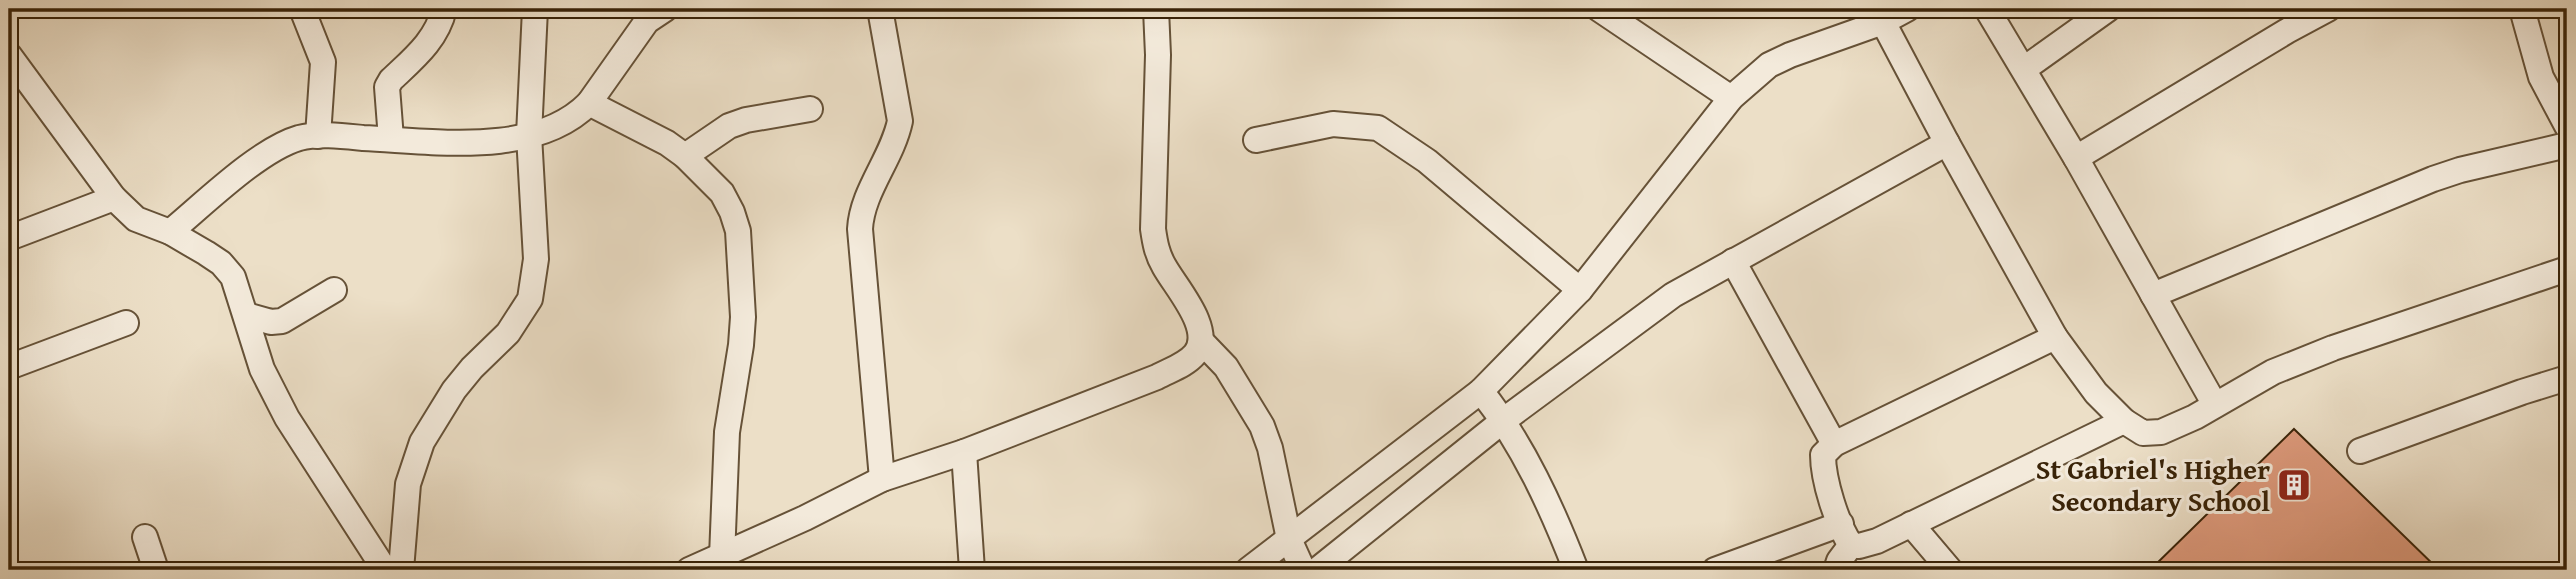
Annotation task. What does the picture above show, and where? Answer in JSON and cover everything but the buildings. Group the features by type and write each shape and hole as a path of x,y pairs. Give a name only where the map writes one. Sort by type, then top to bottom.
{"street":[{"path":"302,9 323,62 318,136"},
{"path":"391,139 387,87 433,37 444,9"},
{"path":"401,570 408,484 422,442 454,390 508,333 530,299 536,259 529,135 535,9"},
{"path":"170,233 261,157 296,139 318,136 471,143 500,141 563,124 578,115 589,103 642,28 665,9"},
{"path":"880,9 900,121 897,134 866,202 860,229 882,479"},
{"path":"689,570 725,564 805,518 882,479 964,452 1157,377 1187,362 1196,353 1202,342 1201,332 1163,264 1155,246 1153,229 1158,55 1156,9"},
{"path":"1599,9 1731,98"},
{"path":"1248,570 1481,391 1580,290 1731,98 1769,65 1883,22 1907,9"},
{"path":"1987,9 2077,158 2215,405"},
{"path":"2024,69 2108,9"},
{"path":"2077,158 2328,9"},
{"path":"2522,9 2541,77 2567,126"},
{"path":"1883,22 2055,337 2096,393 2124,421 2143,433 2161,432 2195,417 2273,372 2333,348 2567,269"},
{"path":"9,55 114,198 136,219 170,233 222,263 233,277 262,369 287,418 386,570"},
{"path":"589,103 667,143 685,156 722,193 738,231 743,317 727,432 725,564"},
{"path":"685,156 714,134 746,120 810,109"},
{"path":"1256,140 1333,124 1378,128 1427,161 1580,290"},
{"path":"1317,570 1504,420 1673,295 1947,143"},
{"path":"2153,295 2433,179 2567,145"},
{"path":"9,238 114,198"},
{"path":"1733,261 1834,444"},
{"path":"246,316 271,322 282,321 334,290"},
{"path":"9,367 126,324"},
{"path":"2055,337 1834,444 1823,455 1823,467 1846,534 1858,546 1877,541 2124,421"},
{"path":"1202,342 1226,367 1262,426 1270,448 1289,539 1303,570"},
{"path":"2360,451 2567,378"},
{"path":"1481,391 1504,420 1558,525 1576,570"},
{"path":"964,452 972,570"},
{"path":"1911,524 1950,570"},
{"path":"1715,570 1846,534"},
{"path":"1836,570 1846,534"},
{"path":"145,537 156,570"}],"place":[{"name":"St Gabriel's Higher Secondary School","path":"2294,485"}]}
